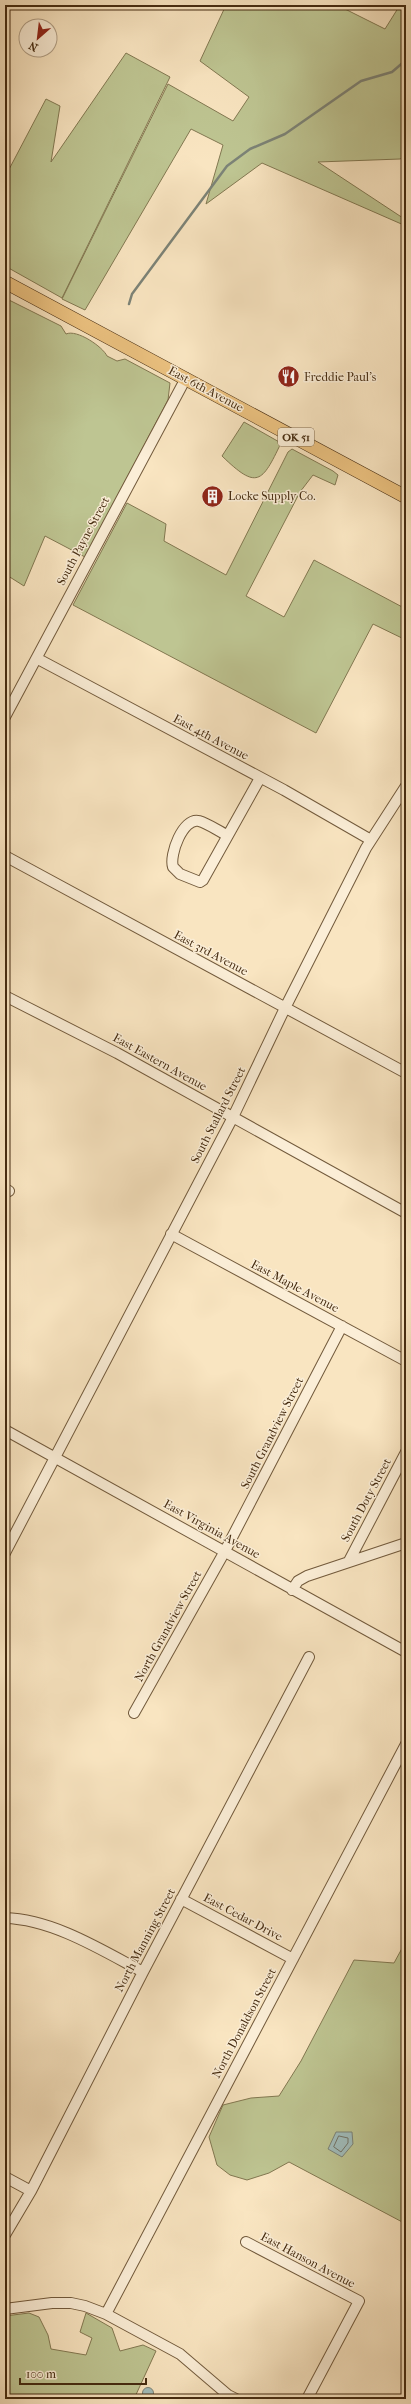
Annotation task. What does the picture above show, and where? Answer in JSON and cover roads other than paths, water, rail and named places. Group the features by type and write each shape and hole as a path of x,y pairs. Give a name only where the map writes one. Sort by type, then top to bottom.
{"main road":[{"name":"East 6th Avenue","path":"5,282 406,497"}],"street":[{"name":"South Payne Street","path":"5,716 38,658 90,556 186,378"},
{"name":"East 4th Avenue","path":"38,658 371,840"},
{"path":"227,835 198,821 186,825 172,854 171,861 173,867 180,874 200,882 260,778"},
{"name":"South Stallard Street","path":"5,1553 233,1117 285,1008 371,840 406,786"},
{"name":"East 3rd Avenue","path":"5,856 406,1072"},
{"name":"East Eastern Avenue","path":"5,996 117,1053 406,1213"},
{"name":"East Maple Avenue","path":"171,1234 406,1361"},
{"name":"South Grandview Street","path":"225,1551 342,1326"},
{"name":"East Virginia Avenue","path":"5,1430 55,1456 292,1590 406,1652"},
{"name":"South Doty Street","path":"349,1561 406,1452"},
{"path":"292,1590 298,1581 307,1576 349,1561 406,1544"},
{"name":"North Grandview Street","path":"134,1713 225,1551"},
{"name":"North Manning Street","path":"5,2235 31,2191 142,1972 309,1657"},
{"name":"North Donaldson Street","path":"106,2314 406,1744"},
{"name":"East Cedar Drive","path":"181,1899 293,1959"},
{"path":"5,1918 55,1928 92,1944 142,1972"},
{"path":"5,2177 31,2191"},
{"name":"East Hanson Avenue","path":"246,2242 359,2301 307,2399"},
{"path":"5,2309 71,2303 106,2314 180,2354 228,2395 236,2399"}],"water":[{"path":"336,2132 352,2132 353,2144 342,2157 328,2149"},
{"path":"148,2387 152,2389 154,2393 152,2397 148,2399 144,2397 142,2393 144,2389"}],"waterway":[{"path":"129,304 132,294 227,166 250,149 285,134 361,81 392,72 406,60"}],"place":[{"name":"Freddie Paul's","path":"289,377"},
{"name":"Locke Supply Co.","path":"213,496"}]}
